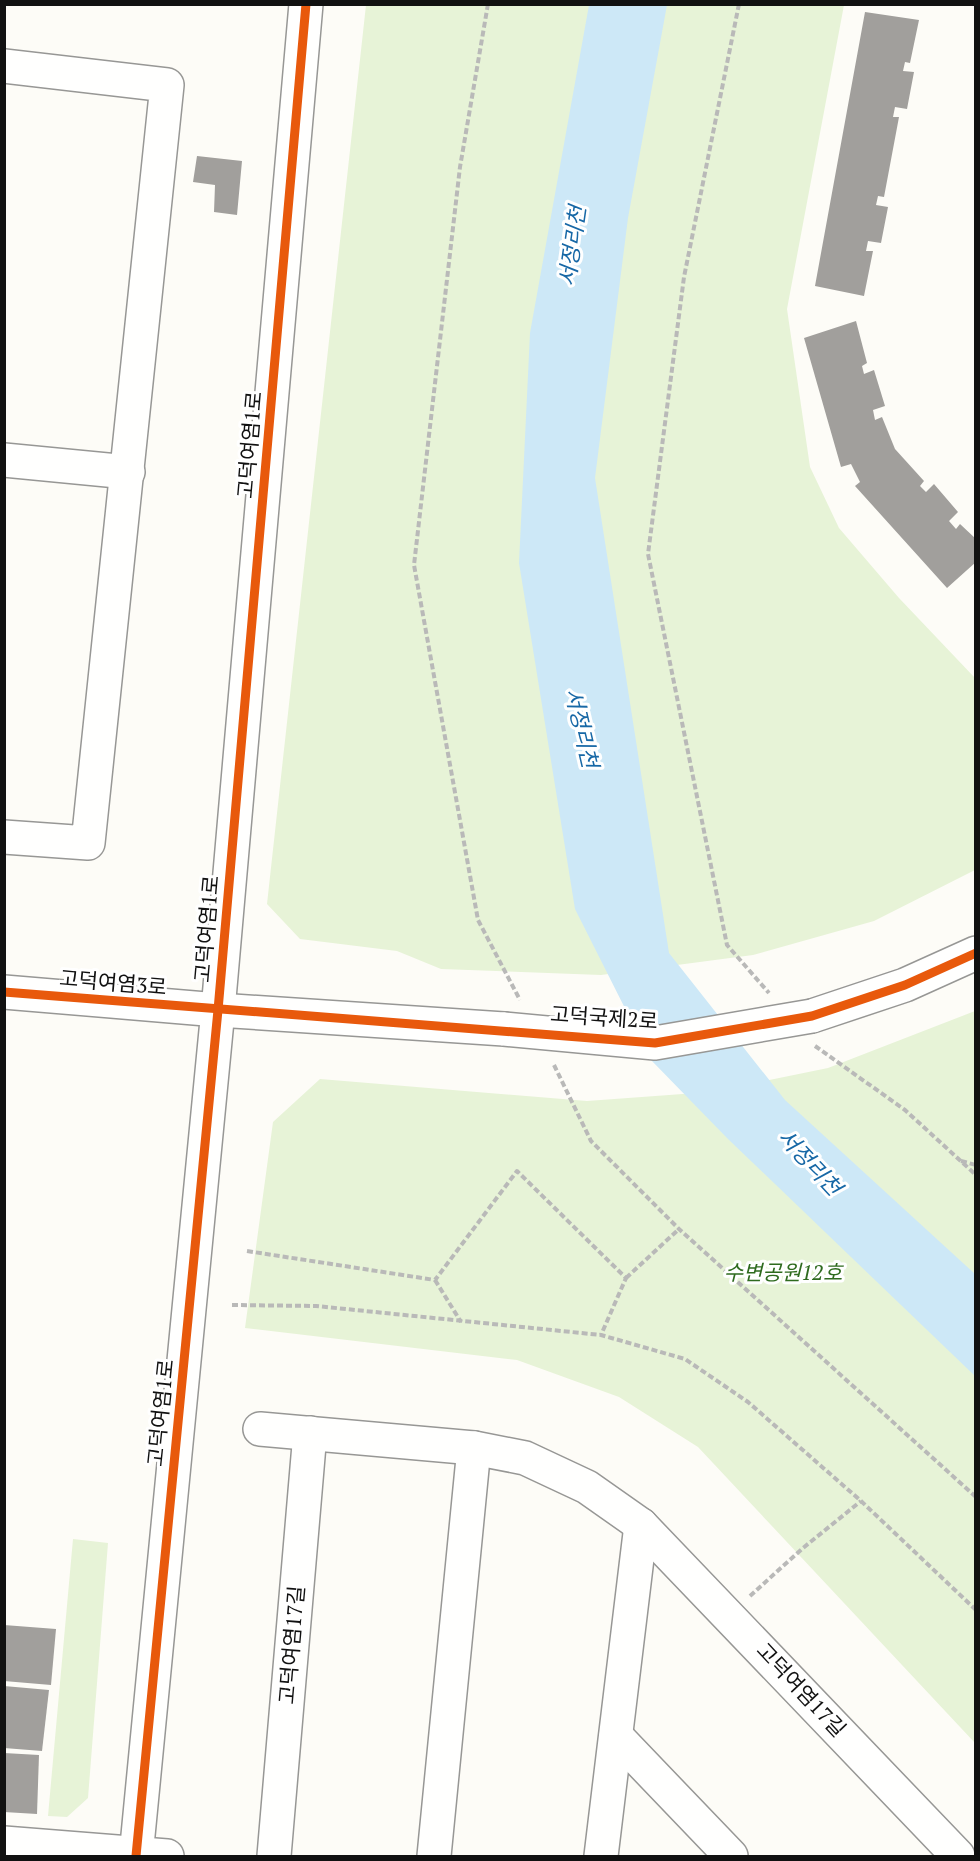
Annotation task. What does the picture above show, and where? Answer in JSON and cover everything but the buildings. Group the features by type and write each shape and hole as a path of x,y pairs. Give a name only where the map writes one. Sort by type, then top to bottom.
{"street":[{"name":"고덕여염1로","path":"146,1856 306,4"},
{"path":"4,66 166,85 128,472 88,843 4,837"},
{"path":"4,460 128,472"},
{"name":"고덕국제2로","path":"218,1010 513,1016 654,1043 812,1030 975,953"},
{"name":"고덕여염3로","path":"4,992 218,1010"},
{"name":"고덕여염17길","path":"260,1429 474,1448 525,1458 587,1487 641,1525 730,1615 958,1857"},
{"name":"고덕여염17길","path":"274,1857 310,1433"},
{"path":"434,1857 474,1448"},
{"path":"602,1857 641,1525"},
{"path":"616,1736 731,1857"},
{"path":"4,1843 146,1856"}],"path":[{"path":"488,4 460,167 414,565 478,921 513,1016"},
{"path":"739,4 684,278 648,554 727,945 774,999"},
{"path":"812,1030 821,1052 905,1110 975,1175"},
{"path":"549,1055 591,1141 679,1229 975,1497"},
{"path":"960,1161 975,1165"},
{"path":"435,1280 517,1171 626,1278"},
{"path":"602,1335 626,1278 679,1229"},
{"path":"247,1251 435,1280 461,1322"},
{"path":"232,1305 316,1306 602,1335 685,1359 748,1402 861,1501 975,1610"},
{"path":"730,1615 803,1548 861,1501"}],"green space":[{"path":"366,5 844,5 787,309 810,467 839,528 899,598 975,678 975,870 874,921 753,955 601,975 441,969 397,951 300,939 267,904"},
{"name":"수변공원12호","path":"975,1011 975,1743 698,1447 619,1397 517,1360 245,1328 273,1122 320,1079 587,1101 710,1092 828,1068"},
{"path":"73,1539 108,1543 88,1798 67,1817 48,1816"}],"water":[{"name":"서정리천","path":"589,5 667,5 628,218 595,478 669,953 785,1100 975,1274 975,1376 728,1139 651,1060 575,909 519,563 530,333"}],"cycle path":[{"path":"136,1856 218,1010 306,4"},
{"path":"4,992 655,1043 812,1016 905,985 976,953"}]}
